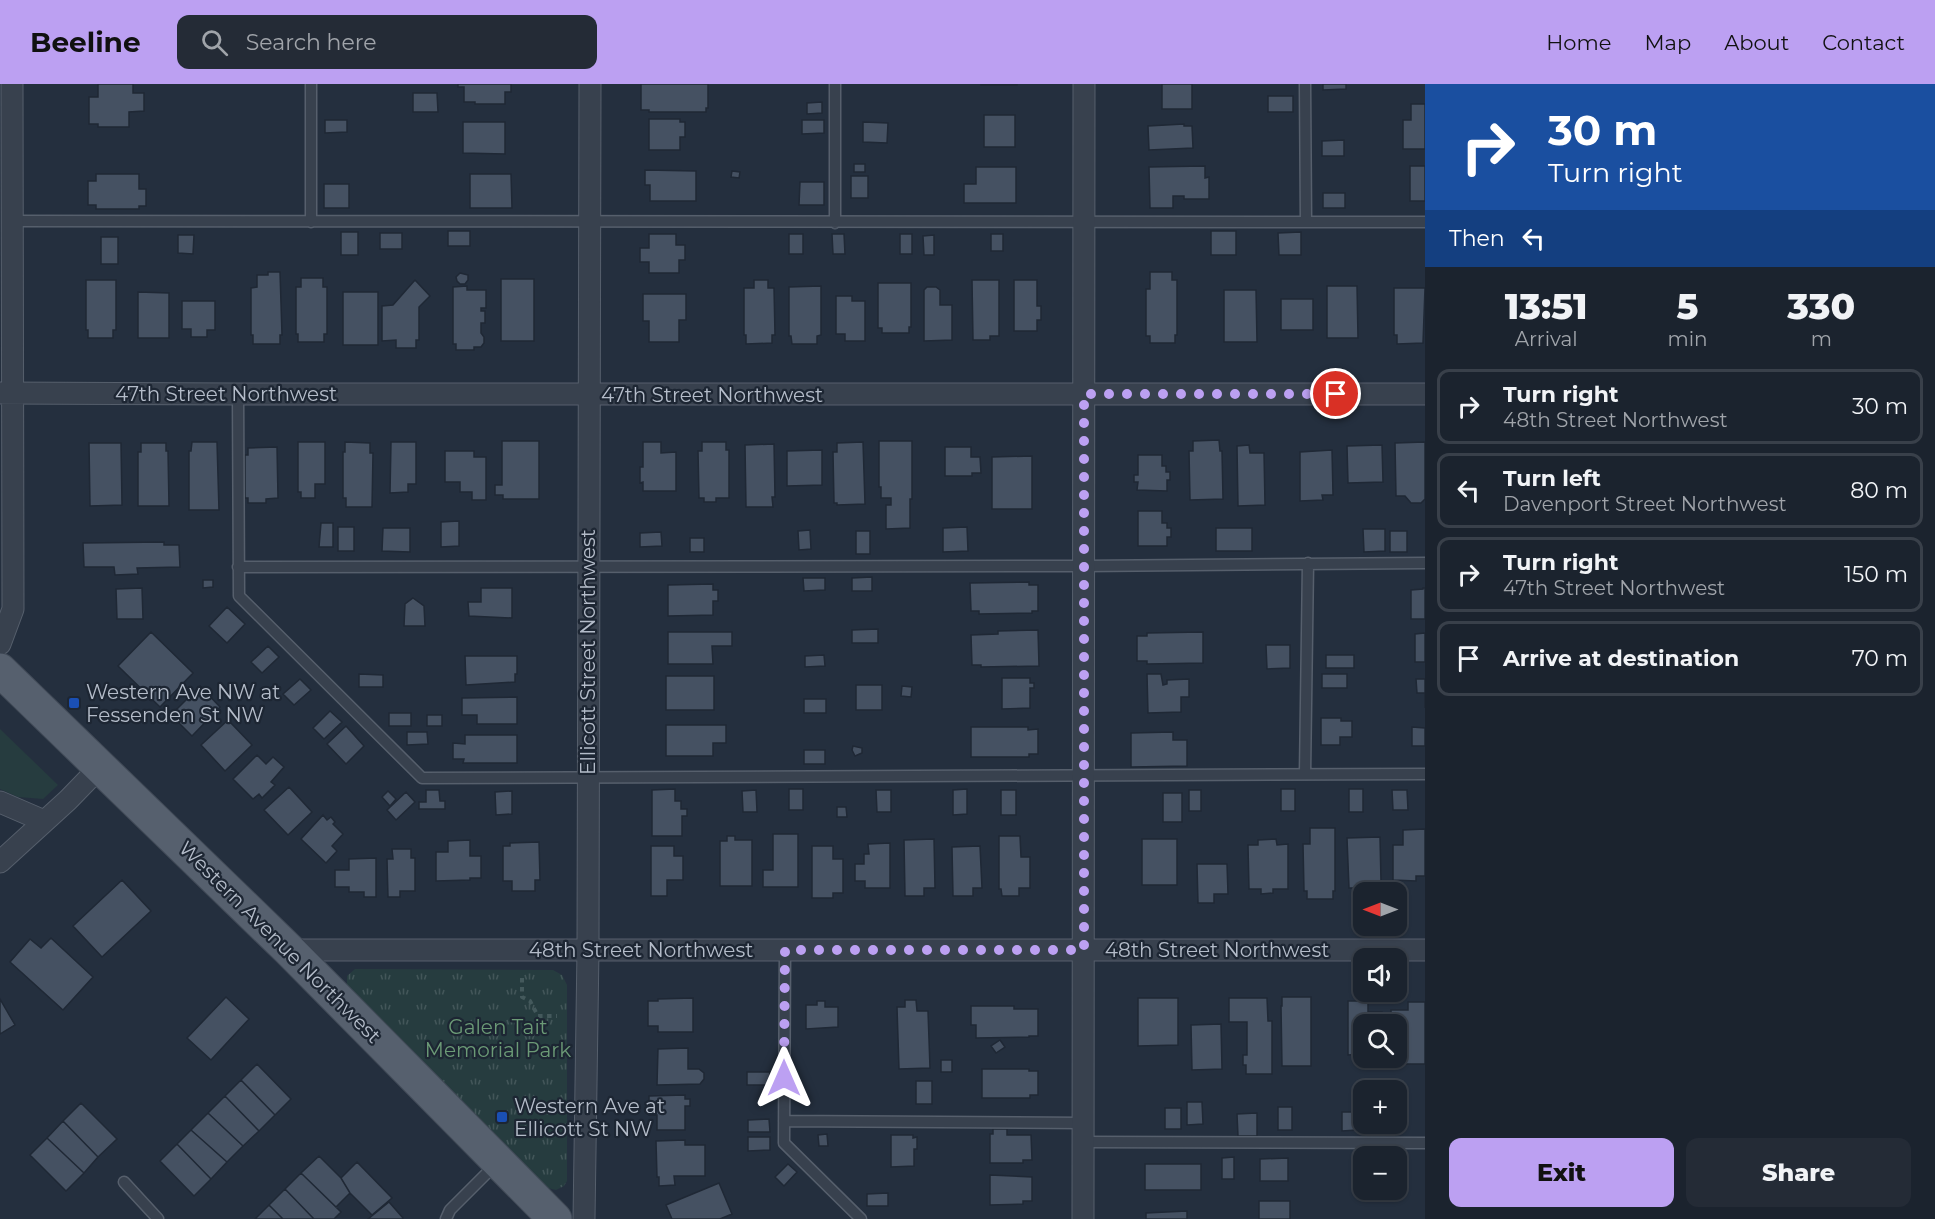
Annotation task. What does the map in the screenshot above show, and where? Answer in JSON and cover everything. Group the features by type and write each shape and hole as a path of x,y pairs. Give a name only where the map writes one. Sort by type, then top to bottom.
{"main road":[{"name":"Western Avenue Northwest","path":"0,670 289,950 555,1219"}],"street":[{"path":"0,644 14,609 6,393 12,221 12,84"},
{"name":"Ellicott Street Northwest","path":"584,1219 588,950 590,84"},
{"path":"1083,1219 1084,84"},
{"name":"47th Street Northwest","path":"6,393 1425,394"},
{"path":"0,862 101,766"},
{"path":"0,802 44,821"},
{"name":"48th Street Northwest","path":"289,950 1425,950"}],"lane":[{"path":"311,84 311,222"},
{"path":"835,84 835,223"},
{"path":"1305,84 1306,222"},
{"path":"12,221 1425,222"},
{"path":"238,394 239,596 422,778 1425,774"},
{"path":"1305,774 1308,563"},
{"path":"238,567 1084,566 1425,563"},
{"path":"785,950 784,1143 861,1219"},
{"path":"784,1121 1425,1143"},
{"path":"446,1219 450,1210 498,1161"},
{"path":"124,1182 158,1219"}],"path":[{"path":"522,978 522,997 530,1001 538,1016 557,1017"}],"green space":[{"path":"0,729 58,785 43,799 18,797 0,789"},
{"name":"Galen Tait Memorial Park","path":"355,969 553,970 562,975 567,985 567,1181 564,1186 556,1190 548,1188 347,987 347,976"}],"building":[{"path":"98,84 133,84 133,93 144,93 144,111 129,112 129,127 98,127 98,124 89,124 89,97 98,97"},
{"path":"458,84 511,84 511,92 505,92 505,104 475,104 475,102 464,102 464,87 458,87"},
{"path":"641,84 708,84 708,108 706,112 641,110"},
{"path":"1017,84 1017,85 981,85"},
{"path":"1162,84 1192,84 1192,109 1162,109"},
{"path":"1323,84 1346,84 1346,89 1323,90"},
{"path":"413,93 437,93 438,112 413,112"},
{"path":"1268,96 1293,96 1293,112 1268,112"},
{"path":"822,102 822,113 807,114 807,103"},
{"path":"1411,104 1425,104 1425,149 1403,149 1403,120 1411,120"},
{"path":"984,115 1015,115 1015,147 984,147"},
{"path":"649,119 680,119 680,122 685,122 685,137 680,137 680,150 649,150"},
{"path":"325,120 347,120 347,132 325,133"},
{"path":"802,120 824,120 824,133 802,134"},
{"path":"463,122 505,122 505,154 463,153"},
{"path":"863,122 888,123 887,143 863,142"},
{"path":"1184,124 1184,126 1192,126 1193,148 1149,150 1148,126"},
{"path":"1344,140 1344,156 1322,156 1322,141"},
{"path":"854,164 865,164 865,172 854,172"},
{"path":"1205,166 1205,178 1209,177 1209,199 1184,199 1184,196 1173,196 1173,208 1150,208 1149,167"},
{"path":"1410,166 1425,166 1425,201 1410,201"},
{"path":"976,167 1016,167 1016,203 964,203 964,184 976,184"},
{"path":"645,170 696,171 696,201 650,201 650,185 645,185"},
{"path":"732,171 740,172 739,178 731,177"},
{"path":"96,174 139,174 139,189 146,189 146,206 139,206 139,209 96,209 96,205 88,205 88,181 96,181"},
{"path":"470,174 511,174 512,208 470,208"},
{"path":"851,176 868,176 868,198 851,198"},
{"path":"800,182 824,182 824,205 799,205"},
{"path":"324,184 349,184 349,208 324,208"},
{"path":"1323,193 1345,193 1345,208 1323,208"},
{"path":"448,231 470,231 470,246 448,246"},
{"path":"1211,231 1236,231 1236,255 1211,255"},
{"path":"341,232 358,232 358,255 341,255"},
{"path":"1301,232 1301,255 1279,255 1278,233"},
{"path":"380,233 402,233 402,249 380,249"},
{"path":"649,234 676,234 676,245 685,245 685,260 679,260 679,273 649,273 649,262 640,262 640,248 649,248"},
{"path":"789,234 803,234 803,254 789,254"},
{"path":"832,234 844,234 845,254 833,254"},
{"path":"900,234 912,234 912,254 900,254"},
{"path":"991,234 1003,234 1003,251 991,251"},
{"path":"178,235 194,235 193,254 178,253"},
{"path":"934,235 934,255 924,255 923,236"},
{"path":"101,237 118,237 118,264 101,264"},
{"path":"268,272 280,272 282,335 280,335 280,344 253,344 251,288 257,287 257,275 268,275"},
{"path":"1150,272 1172,272 1172,280 1177,280 1175,343 1150,343 1150,336 1146,336 1146,289 1150,289"},
{"path":"460,273 468,275 465,284 457,281 456,277"},
{"path":"301,278 323,278 323,287 327,287 327,334 324,334 324,342 298,342 296,287 301,287"},
{"path":"501,279 534,279 534,341 501,341"},
{"path":"86,280 116,280 116,330 113,330 113,338 88,338"},
{"path":"415,280 430,296 419,307 419,340 416,340 416,348 396,348 396,340 382,341 382,306 393,305"},
{"path":"754,280 768,280 768,288 774,288 775,335 772,335 772,343 746,344 744,288 754,288"},
{"path":"972,280 999,280 999,336 990,336 990,340 973,340"},
{"path":"1014,280 1037,280 1037,306 1041,306 1041,320 1037,320 1037,331 1014,331"},
{"path":"878,283 911,283 909,333 882,333 882,328 878,328"},
{"path":"467,286 467,290 486,290 486,308 481,308 481,311 485,311 485,323 481,323 484,343 481,347 474,347 474,350 456,350 456,344 453,344 453,287"},
{"path":"821,286 821,335 817,336 817,344 792,344 791,336 789,336 789,287"},
{"path":"1327,286 1357,286 1358,338 1327,338"},
{"path":"927,287 936,287 940,290 940,305 952,305 952,340 924,341 924,290"},
{"path":"1394,288 1425,288 1423,343 1397,344 1397,335 1394,335"},
{"path":"1224,290 1256,290 1257,342 1224,342"},
{"path":"138,292 169,293 169,338 138,338"},
{"path":"343,292 378,292 378,345 343,345"},
{"path":"643,294 686,294 686,320 679,320 679,342 649,342 649,321 643,321"},
{"path":"836,296 852,296 852,301 865,301 865,341 845,341 845,334 836,334"},
{"path":"1281,299 1313,299 1313,330 1281,330"},
{"path":"182,301 215,301 215,330 207,330 207,337 191,337 191,329 182,329"},
{"path":"1219,440 1220,451 1222,451 1223,499 1190,500 1189,451 1193,451 1193,441"},
{"path":"502,441 539,441 539,499 503,499 503,495 495,495 495,485 502,485"},
{"path":"879,441 912,441 910,528 886,529 886,505 891,505 891,498 881,498"},
{"path":"192,442 217,442 219,510 189,510 189,451 191,451"},
{"path":"298,442 325,442 325,484 315,484 315,498 301,498 301,492 298,492"},
{"path":"345,442 370,443 370,453 373,453 372,507 346,507 346,498 343,498"},
{"path":"391,442 416,442 416,484 408,484 408,492 390,493"},
{"path":"643,442 661,442 661,453 676,452 676,491 643,491 643,482 640,483 640,467 643,467"},
{"path":"702,442 726,442 726,450 729,450 729,498 716,498 716,502 704,502 704,498 699,498 698,451 702,451"},
{"path":"863,442 865,504 837,505 834,503 833,452 837,452 837,443"},
{"path":"1425,442 1425,499 1421,503 1411,503 1405,496 1396,496 1395,443"},
{"path":"89,443 121,443 122,505 90,506"},
{"path":"141,443 166,443 169,506 138,506 138,452 141,452"},
{"path":"774,444 775,497 772,497 773,507 746,507 745,445"},
{"path":"1249,445 1250,453 1264,453 1265,505 1238,506 1237,446"},
{"path":"1382,445 1383,482 1348,483 1347,446"},
{"path":"277,447 278,498 266,499 266,503 248,503 248,498 245,498 245,455 248,455 248,448"},
{"path":"945,447 971,447 971,457 980,457 981,473 972,473 972,476 945,476"},
{"path":"822,450 822,485 787,486 787,451"},
{"path":"1332,450 1333,495 1322,495 1323,500 1300,501 1300,452"},
{"path":"445,451 474,451 474,457 486,457 486,500 472,500 472,492 460,492 460,482 445,482"},
{"path":"1138,455 1162,455 1162,466 1166,466 1166,472 1170,472 1167,491 1137,490 1138,482 1134,482 1134,475 1138,475"},
{"path":"1032,456 1032,509 992,509 992,457"},
{"path":"1138,511 1162,511 1162,523 1167,523 1167,528 1171,528 1171,537 1167,537 1167,546 1138,546"},
{"path":"459,521 459,546 441,547 441,522"},
{"path":"321,523 333,523 333,547 319,547"},
{"path":"338,527 354,527 354,551 338,551"},
{"path":"967,527 968,551 943,552 943,528"},
{"path":"383,528 410,528 410,552 382,551"},
{"path":"1216,528 1252,528 1252,551 1216,551"},
{"path":"1363,529 1385,529 1385,551 1364,552"},
{"path":"810,530 811,549 799,550 798,531"},
{"path":"856,531 870,531 870,554 856,554"},
{"path":"1390,531 1407,531 1407,552 1390,552"},
{"path":"661,532 662,546 640,547 640,533"},
{"path":"690,538 704,538 704,552 690,552"},
{"path":"164,542 164,545 179,545 180,567 137,568 138,574 115,575 114,567 84,567 83,543"},
{"path":"872,577 872,591 852,591 852,578"},
{"path":"803,578 825,578 825,590 804,591"},
{"path":"203,580 213,580 213,587 203,588"},
{"path":"1029,582 1029,585 1038,585 1038,611 979,614 979,611 971,611 970,583"},
{"path":"713,584 713,590 718,590 718,601 713,601 713,615 668,616 668,585"},
{"path":"142,588 143,619 117,619 116,589"},
{"path":"481,588 512,588 512,618 469,616 468,602 481,602"},
{"path":"1425,588 1425,619 1411,619 1411,590"},
{"path":"413,598 424,606 425,626 404,626 405,604"},
{"path":"227,607 245,624 227,643 209,626"},
{"path":"878,629 878,643 852,643 852,630"},
{"path":"1038,630 1039,666 981,667 981,665 972,665 971,635 998,634 998,631"},
{"path":"151,632 193,673 160,707 118,666"},
{"path":"668,632 732,632 732,646 712,646 713,664 668,664"},
{"path":"1203,632 1203,663 1147,664 1147,661 1137,661 1137,636 1147,636 1147,633"},
{"path":"1425,633 1425,662 1415,662 1415,634"},
{"path":"1266,645 1290,645 1290,668 1267,669"},
{"path":"268,646 279,657 262,673 251,662"},
{"path":"824,655 825,666 805,667 805,656"},
{"path":"1326,655 1354,655 1354,668 1326,668"},
{"path":"465,656 517,656 515,682 466,685"},
{"path":"359,674 383,675 383,687 359,687"},
{"path":"1147,674 1161,674 1163,685 1167,684 1167,680 1189,679 1189,697 1181,697 1181,712 1148,713"},
{"path":"1322,674 1347,674 1347,688 1322,688"},
{"path":"666,676 714,676 714,710 666,710"},
{"path":"1002,678 1030,678 1030,683 1034,683 1034,688 1030,688 1030,708 1002,709"},
{"path":"300,679 311,690 294,705 283,694"},
{"path":"1416,679 1425,679 1425,693 1417,693"},
{"path":"856,685 882,685 882,710 856,710"},
{"path":"200,686 220,707 192,736 171,715"},
{"path":"902,686 912,687 911,697 901,696"},
{"path":"517,697 517,724 477,724 477,715 462,715 462,698"},
{"path":"804,699 826,699 826,713 804,713"},
{"path":"330,711 342,722 324,739 313,728"},
{"path":"389,713 411,713 411,726 389,726"},
{"path":"427,715 442,715 442,726 427,726"},
{"path":"1321,718 1341,718 1341,721 1352,721 1352,737 1340,737 1340,745 1321,745"},
{"path":"228,720 252,745 225,771 201,745"},
{"path":"666,725 726,725 726,743 713,743 713,756 666,756"},
{"path":"346,726 364,746 346,764 327,744"},
{"path":"971,727 1038,729 1038,754 1029,754 1029,757 971,757"},
{"path":"1412,727 1425,728 1425,746 1412,746"},
{"path":"407,732 427,732 428,744 407,745"},
{"path":"1173,732 1173,740 1187,740 1187,766 1131,767 1131,733"},
{"path":"465,735 517,735 517,763 463,763 464,759 453,759 453,743 465,744"},
{"path":"853,746 862,748 862,753 855,756"},
{"path":"804,750 825,750 825,764 804,764"},
{"path":"257,755 266,764 273,757 284,767 271,782 275,785 262,798 259,794 253,799 233,779"},
{"path":"289,787 312,812 288,835 264,810"},
{"path":"675,789 675,801 681,801 681,809 687,809 687,816 682,816 682,836 652,836 652,790"},
{"path":"789,789 803,789 803,810 789,810"},
{"path":"967,789 967,814 953,815 953,790"},
{"path":"1281,789 1295,789 1295,811 1281,811"},
{"path":"1349,789 1363,789 1363,812 1349,812"},
{"path":"426,790 439,790 440,801 445,801 445,809 419,809 419,802 426,802"},
{"path":"756,790 757,812 743,812 742,791"},
{"path":"876,790 891,790 891,812 877,812"},
{"path":"1001,790 1016,790 1016,815 1001,815"},
{"path":"1189,790 1201,790 1201,811 1189,811"},
{"path":"1392,790 1407,790 1408,810 1393,810"},
{"path":"388,791 396,799 390,806 382,797"},
{"path":"512,791 512,814 496,815 495,792"},
{"path":"406,792 415,802 396,820 387,810"},
{"path":"1163,793 1182,793 1182,822 1163,822"},
{"path":"837,807 846,807 847,817 837,817"},
{"path":"323,815 327,820 331,817 335,822 333,824 343,834 332,846 337,851 326,863 301,839"},
{"path":"1310,828 1335,828 1333,899 1307,899 1307,891 1304,891 1303,844 1310,844"},
{"path":"1425,829 1425,876 1416,876 1416,881 1393,880 1393,845 1403,845 1403,830"},
{"path":"773,834 798,834 798,887 763,887 763,870 773,870"},
{"path":"727,836 735,836 735,840 752,840 752,886 720,886 720,841 727,841"},
{"path":"999,836 1020,836 1021,857 1030,857 1030,888 1019,888 1019,896 1002,896 1001,889 999,889"},
{"path":"1380,837 1381,881 1353,882 1353,888 1349,888 1347,838"},
{"path":"934,839 935,888 924,888 924,896 905,896 904,840"},
{"path":"1142,839 1177,839 1177,885 1142,885"},
{"path":"1276,839 1277,845 1288,844 1288,889 1273,889 1273,893 1261,894 1261,889 1249,889 1248,845 1258,845 1258,840"},
{"path":"470,840 470,856 481,856 481,878 436,881 436,852 448,852 448,841"},
{"path":"539,842 540,880 535,880 535,891 512,891 512,881 503,881 503,846 510,846 510,843"},
{"path":"890,843 890,888 865,888 865,881 855,881 855,864 864,864 864,854 869,854 868,844"},
{"path":"651,846 674,846 674,856 683,856 683,880 667,880 667,896 651,896"},
{"path":"812,846 833,846 833,859 843,859 843,893 833,893 833,898 812,898"},
{"path":"980,846 982,888 973,888 973,896 953,896 952,847"},
{"path":"392,849 411,849 411,858 415,858 415,891 400,891 400,897 388,897 387,859 393,859"},
{"path":"376,858 376,897 364,897 364,892 349,892 349,887 335,887 335,870 349,870 349,859"},
{"path":"1197,864 1227,864 1228,894 1214,894 1214,903 1198,903"},
{"path":"122,880 151,911 102,957 73,926"},
{"path":"51,938 93,977 63,1010 10,962 30,939 41,948"},
{"path":"226,997 249,1019 211,1060 187,1038"},
{"path":"1282,997 1311,997 1311,1066 1282,1066"},
{"path":"693,998 693,1032 658,1032 658,1026 648,1026 648,1001"},
{"path":"1138,998 1178,998 1178,1045 1138,1046"},
{"path":"1229,998 1267,998 1268,1021 1272,1021 1272,1074 1246,1074 1243,1055 1247,1055 1247,1022 1229,1022"},
{"path":"0,999 15,1025 0,1034"},
{"path":"905,1000 916,1000 917,1011 928,1011 930,1068 899,1069 897,1007 905,1007"},
{"path":"817,1001 825,1001 825,1007 838,1007 838,1027 806,1029 806,1005 817,1005"},
{"path":"1348,1001 1368,1002 1368,1012 1382,1012 1382,1014 1353,1014 1353,1055 1348,1055"},
{"path":"1408,1002 1425,1002 1425,1064 1407,1064 1407,1014 1391,1014 1391,1010 1408,1010"},
{"path":"971,1006 1014,1006 1014,1009 1038,1009 1038,1036 976,1038 976,1025 971,1025"},
{"path":"1221,1024 1222,1069 1192,1070 1191,1025"},
{"path":"1000,1040 1005,1047 996,1053 991,1046"},
{"path":"688,1048 688,1069 699,1069 704,1073 704,1079 700,1084 657,1085 658,1049"},
{"path":"941,1060 952,1060 952,1072 941,1072"},
{"path":"257,1064 291,1099 275,1115 241,1080"},
{"path":"982,1069 1038,1071 1038,1095 1030,1095 1030,1098 982,1098"},
{"path":"747,1072 770,1072 770,1085 747,1085"},
{"path":"241,1080 275,1115 259,1131 225,1096"},
{"path":"916,1081 932,1081 932,1104 916,1104"},
{"path":"685,1095 685,1099 690,1099 690,1106 685,1106 685,1130 657,1130 657,1115 649,1115 649,1096"},
{"path":"225,1096 259,1131 243,1146 208,1113"},
{"path":"1187,1102 1202,1102 1203,1124 1187,1125"},
{"path":"81,1103 117,1139 98,1157 63,1121"},
{"path":"1278,1107 1292,1107 1292,1130 1278,1130"},
{"path":"1165,1108 1181,1108 1181,1129 1165,1129"},
{"path":"1342,1112 1353,1112 1353,1130 1342,1131"},
{"path":"208,1113 243,1146 227,1162 191,1130"},
{"path":"1257,1113 1257,1136 1238,1136 1237,1114"},
{"path":"769,1119 770,1132 748,1132 748,1120"},
{"path":"63,1121 98,1157 84,1173 47,1138"},
{"path":"993,1129 1007,1129 1007,1135 1031,1135 1032,1160 1023,1160 1023,1163 990,1163 990,1134 993,1134"},
{"path":"191,1130 227,1162 211,1179 177,1144"},
{"path":"827,1134 828,1146 819,1146 818,1135"},
{"path":"891,1135 917,1137 914,1166 891,1167"},
{"path":"748,1137 770,1137 770,1150 748,1151"},
{"path":"47,1138 84,1173 66,1191 30,1155"},
{"path":"685,1140 685,1145 705,1145 705,1176 674,1176 675,1185 659,1186 656,1141"},
{"path":"177,1144 211,1179 194,1196 160,1161"},
{"path":"319,1156 341,1178 350,1193 336,1207 301,1173"},
{"path":"1234,1157 1234,1179 1222,1179 1222,1158"},
{"path":"1288,1158 1288,1181 1260,1181 1260,1159"},
{"path":"357,1162 392,1198 372,1215 350,1193 341,1178"},
{"path":"788,1164 797,1172 784,1186 775,1177"},
{"path":"1145,1164 1201,1164 1201,1190 1145,1190"},
{"path":"301,1173 341,1212 334,1219 314,1219 285,1189"},
{"path":"990,1175 1032,1177 1032,1201 1023,1201 1023,1204 990,1205"},
{"path":"719,1183 732,1214 720,1219 672,1219 666,1205"},
{"path":"285,1189 314,1219 283,1219 269,1205"},
{"path":"888,1193 888,1206 867,1206 867,1194"},
{"path":"1259,1201 1290,1201 1290,1219 1259,1219"},
{"path":"389,1202 402,1219 368,1219"},
{"path":"269,1205 283,1219 255,1219"},
{"path":"1187,1211 1187,1219 1146,1219 1146,1213"}],"place":[{"name":"Western Ave NW at Fessenden St NW","path":"74,703"},
{"name":"Western Ave at Ellicott St NW","path":"502,1117"}],"route":[{"path":"784,1078 785,950 1084,950 1084,394 1336,394"}]}
